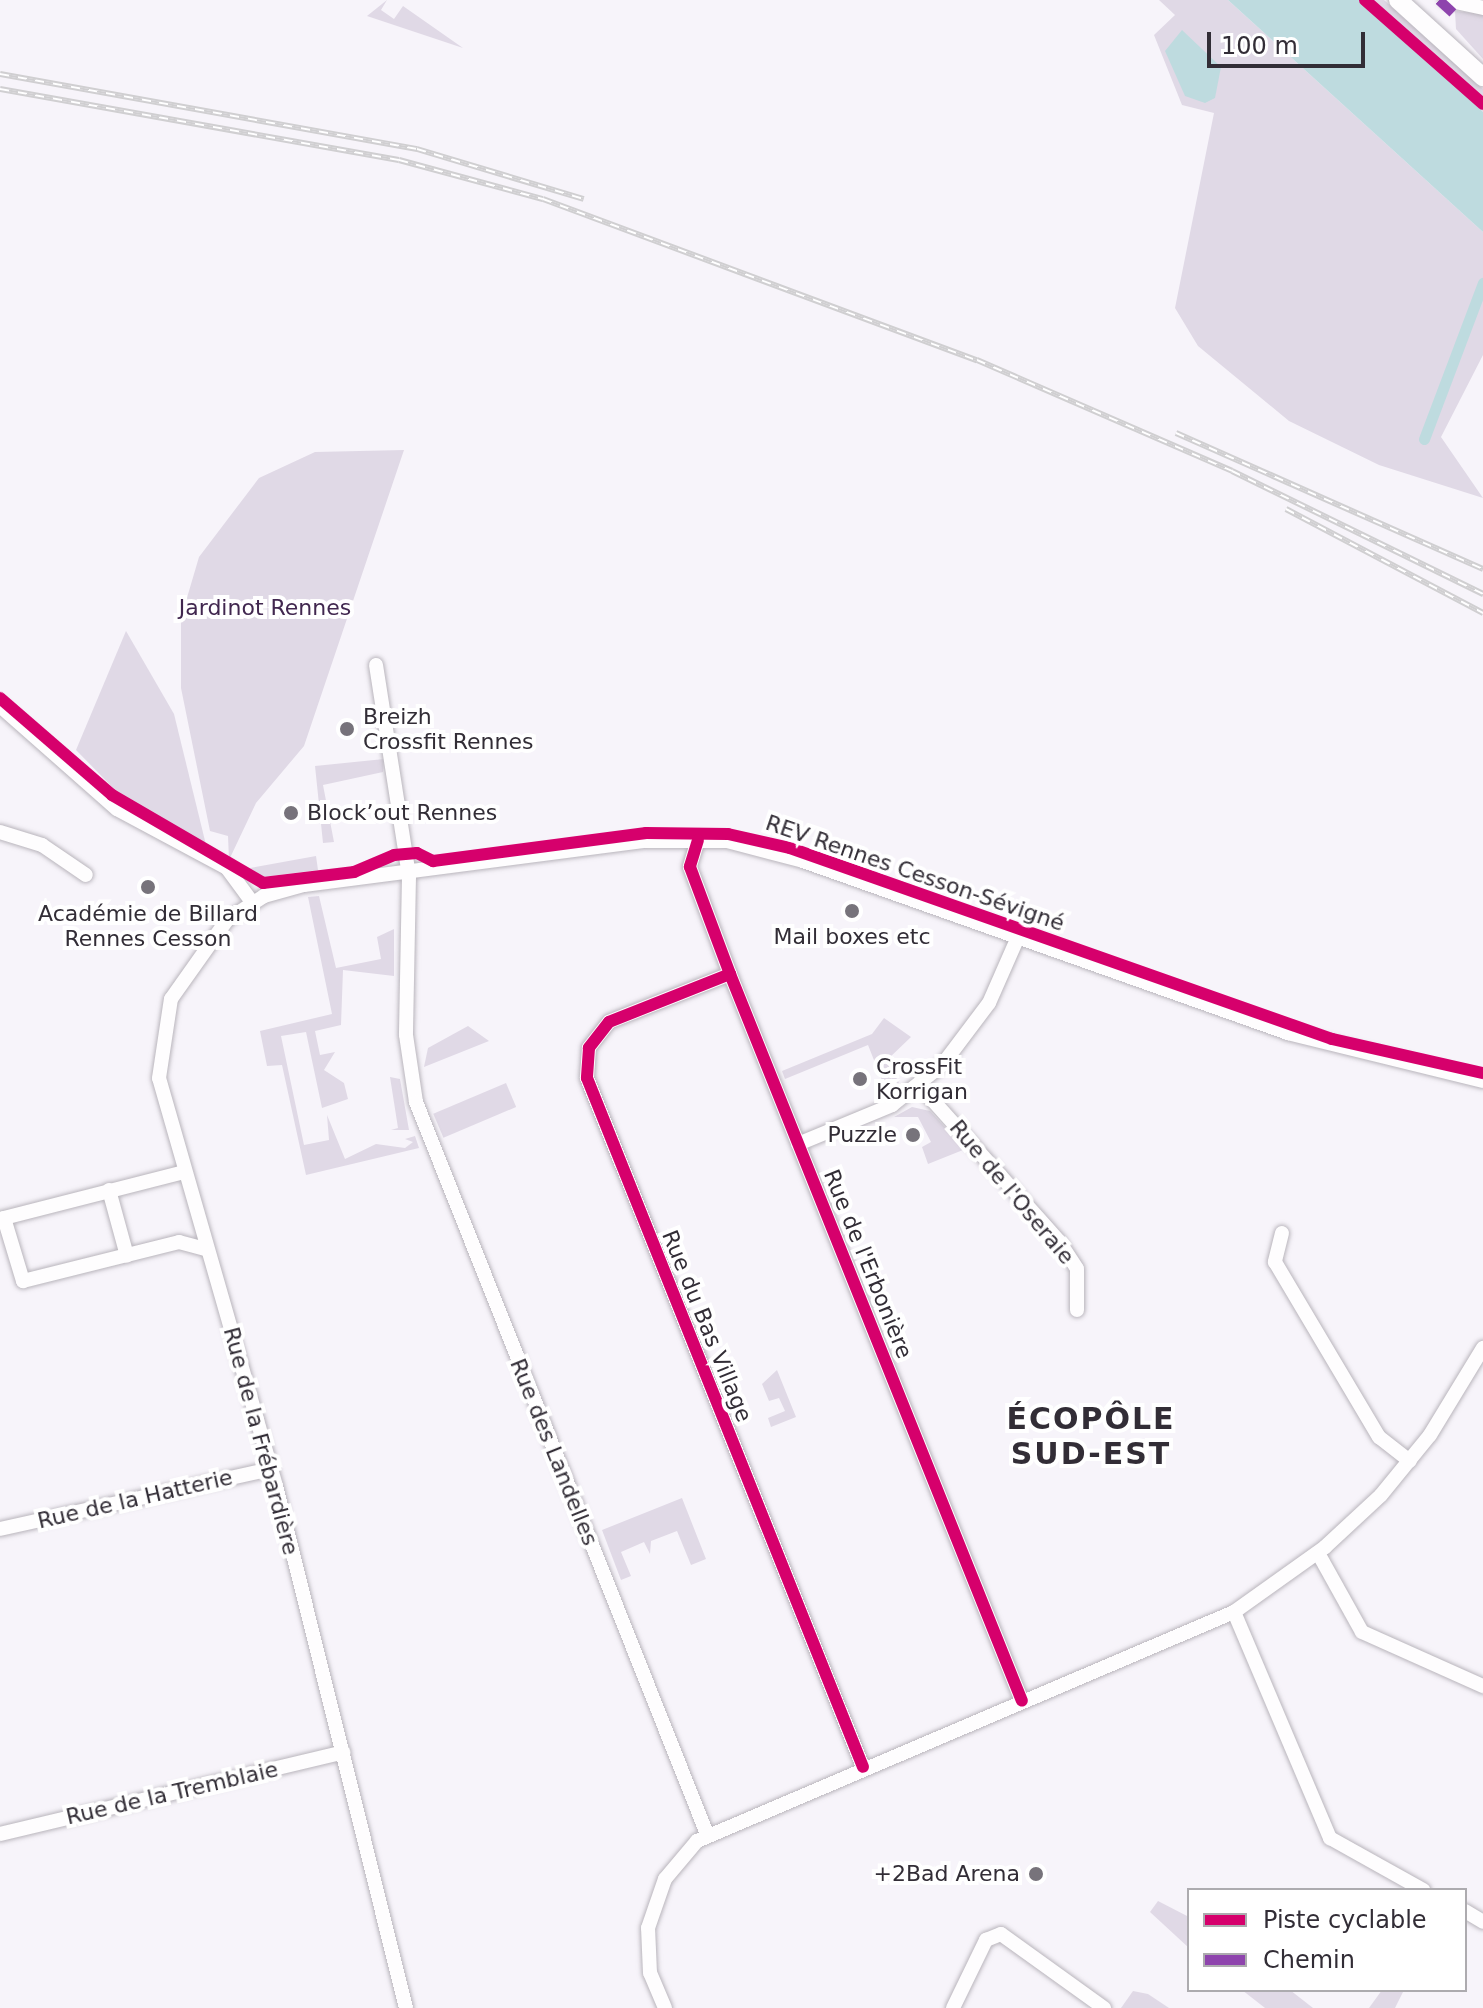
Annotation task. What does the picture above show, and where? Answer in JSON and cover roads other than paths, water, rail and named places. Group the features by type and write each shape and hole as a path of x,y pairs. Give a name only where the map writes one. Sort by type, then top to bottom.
{"main road":[{"path":"1398,0 1483,77"}],"street":[{"path":"1446,0 1483,8"},
{"name":"Rue des Landelles","path":"381,664 378,683 408,871 406,1035 416,1102 707,1834"},
{"path":"0,706 129,818 227,868 252,902 304,885 698,840 770,850 1288,1033 1483,1081"},
{"path":"0,832 42,845 86,875"},
{"name":"Rue de l'Erbonière","path":"698,840 690,867 730,974 1022,1701"},
{"name":"Rue de la Frébardière","path":"252,902 199,950 171,999 160,1042 159,1078 181,1173 271,1469 406,2008"},
{"path":"798,1144 864,1120 919,1085 979,1019 1018,937"},
{"name":"Rue du Bas Village","path":"730,974 609,1022 589,1048 587,1078 863,1767"},
{"name":"Rue de l'Oseraie","path":"919,1085 1059,1241 1077,1269 1077,1310"},
{"path":"181,1173 2,1218 23,1281 179,1242 206,1249"},
{"path":"109,1190 127,1256"},
{"path":"1282,1233 1275,1262 1379,1437 1410,1461"},
{"path":"665,2008 648,1961 650,1913 672,1868 707,1834 1234,1612 1318,1553 1410,1461 1483,1348"},
{"name":"Rue de la Hatterie","path":"0,1529 271,1469"},
{"path":"1318,1553 1362,1632 1483,1686"},
{"path":"1234,1612 1330,1838 1419,1888"},
{"name":"Rue de la Tremblaie","path":"0,1834 343,1752"},
{"path":"953,2008 986,1940 1001,1934 1104,2008"}],"water":[{"path":"1228,0 1362,0 1400,34 1483,112 1483,232"},
{"path":"1182,30 1221,67 1215,98 1205,103 1185,96 1165,51"}],"waterway":[{"path":"1424,439 1483,283"}],"railway":[{"path":"0,74 417,149 584,199"},
{"path":"0,89 399,160 543,199 977,360 1232,471 1483,594"},
{"path":"1176,433 1483,569"},
{"path":"1286,509 1483,613"}],"place":[{"name":"Breizh Crossfit Rennes","path":"347,729"},
{"name":"Block’out Rennes","path":"291,813"},
{"name":"Académie de Billard Rennes Cesson","path":"148,887"},
{"name":"Mail boxes etc","path":"852,911"},
{"name":"CrossFit Korrigan","path":"860,1079"},
{"name":"Puzzle","path":"913,1135"},
{"name":"+2Bad Arena","path":"1036,1874"}],"district":[{"name":"ÉCOPÔLE SUD-EST","path":"1091,1436"}],"park label":[{"name":"Jardinot Rennes","path":"265,608"}]}
